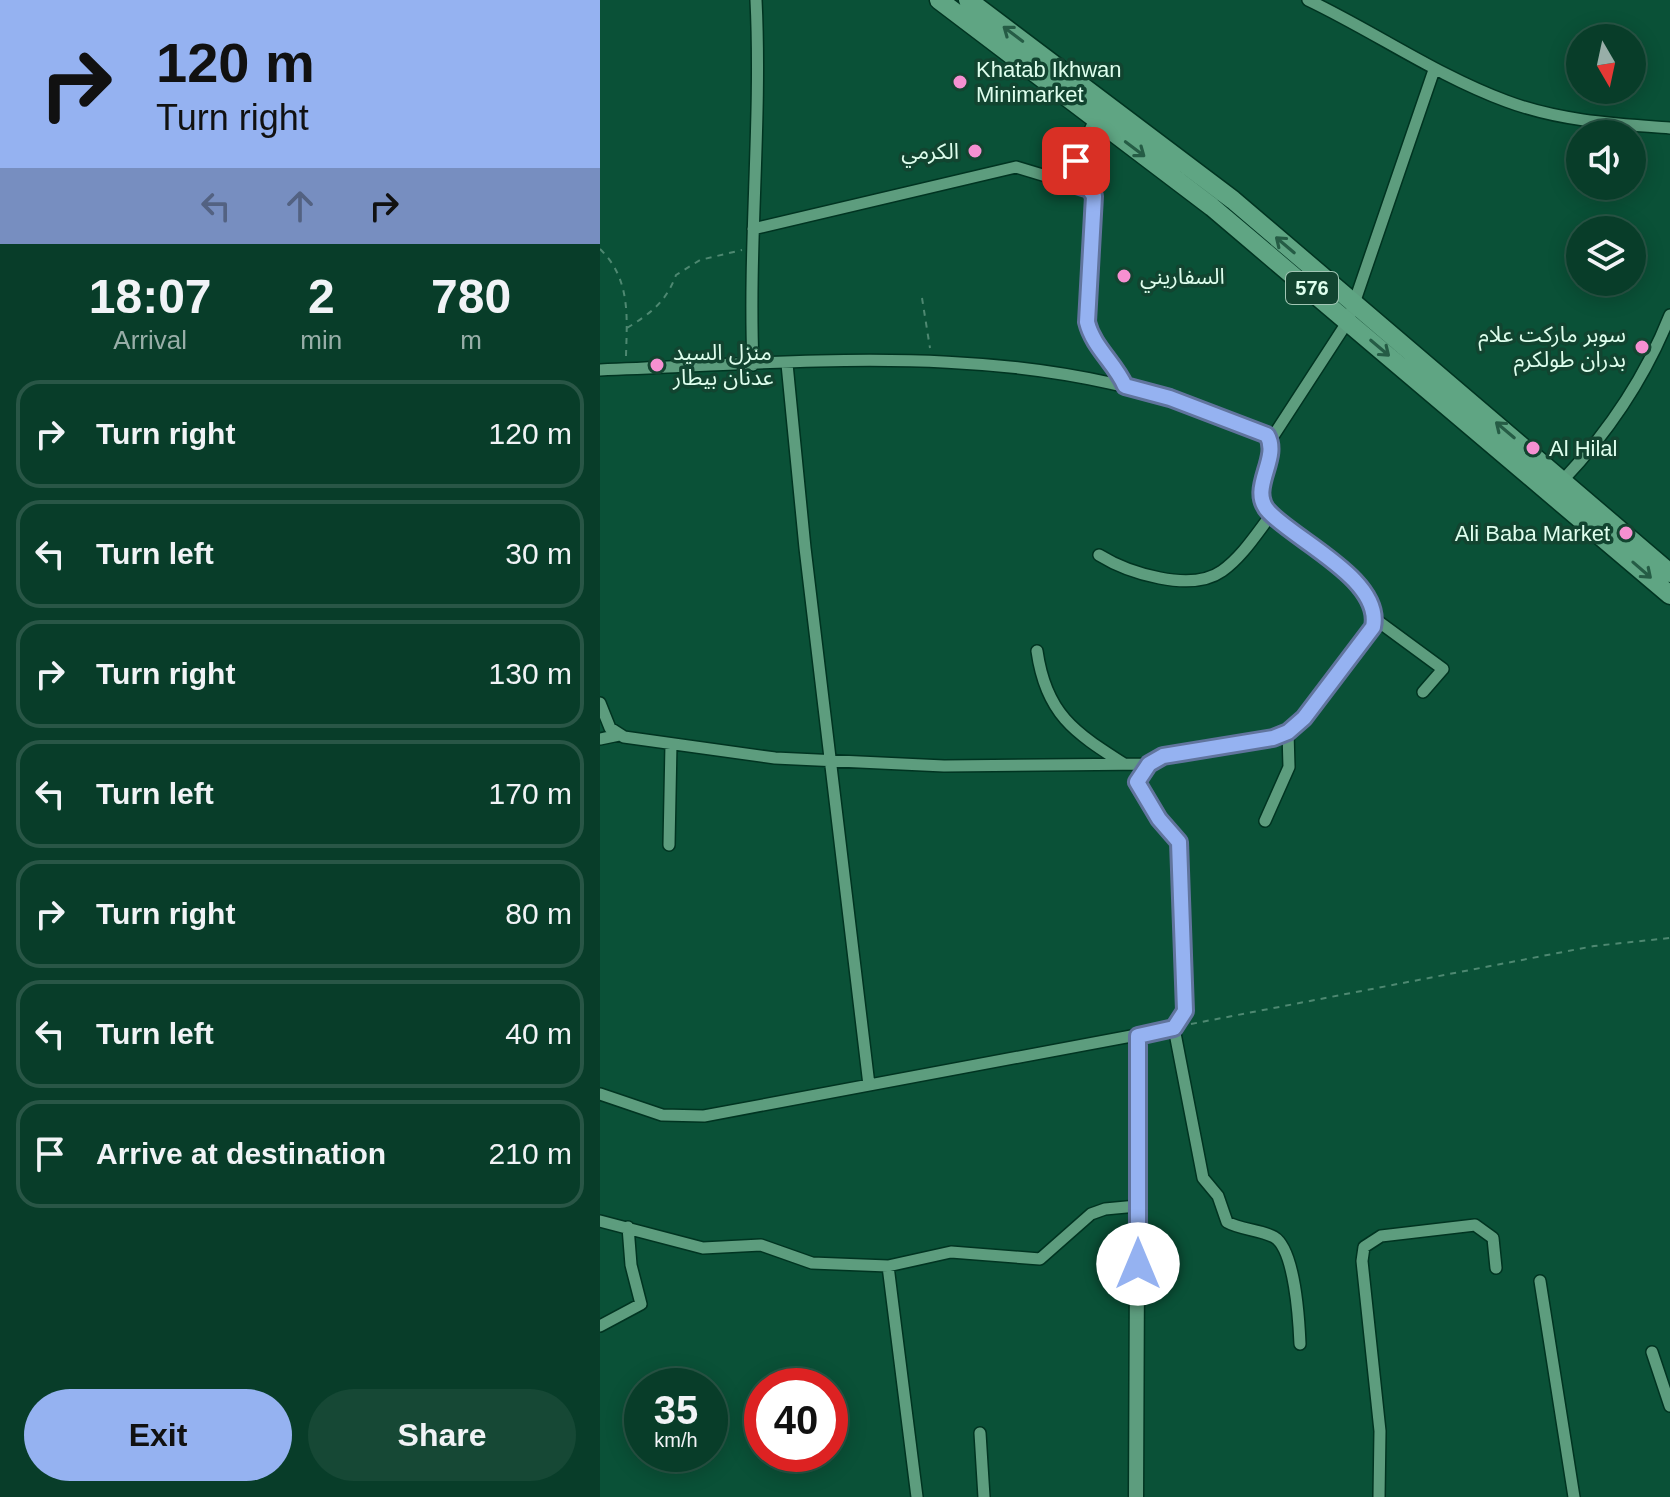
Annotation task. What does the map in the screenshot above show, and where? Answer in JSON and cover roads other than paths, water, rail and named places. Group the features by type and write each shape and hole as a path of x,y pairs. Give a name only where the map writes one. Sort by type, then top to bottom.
{"main road":[{"name":"576","path":"939,0 1352,313 1564,479 1668,567"},
{"name":"576","path":"968,0 1233,200 1352,313 1670,595"}],"street":[{"path":"753,365 752,248 759,60 756,0"},
{"path":"1308,0 1434,70 1508,102 1583,121 1670,128"},
{"path":"600,739 619,735 775,758 944,766 1149,764 1169,755 1273,738 1288,732 1304,718 1373,627 1375,619 1373,605 1366,594 1324,553 1271,515 1261,495 1270,441 1352,313 1434,70"},
{"path":"1067,182 1095,119"},
{"path":"753,229 1016,167 1089,189 1094,196 1087,322 1094,339 1115,365 1125,386"},
{"path":"1564,479 1627,401 1670,315"},
{"path":"600,370 933,361 1093,378 1170,398 1262,432 1270,441"},
{"path":"787,364 805,548 869,1085"},
{"path":"1099,555 1123,570 1191,580 1221,572 1271,515"},
{"path":"1375,619 1443,669 1423,692"},
{"path":"1037,651 1051,703 1066,723 1124,764"},
{"path":"600,703 610,728 619,735"},
{"path":"1265,821 1289,767 1288,732"},
{"path":"669,845 671,744"},
{"path":"1149,764 1137,782 1159,819 1175,835 1179,849 1185,1011 1174,1028 1203,1178 1218,1196 1227,1222 1266,1234 1283,1245 1294,1284 1300,1344"},
{"path":"600,1094 662,1115 690,1117 1174,1028"},
{"path":"1136,1497 1138,1036"},
{"path":"600,1221 703,1248 761,1245 812,1263 888,1266 951,1252 1040,1259 1091,1214 1105,1209 1137,1206"},
{"path":"1379,1497 1380,1431 1362,1261 1364,1247 1381,1236 1475,1225 1487,1231 1495,1242 1496,1268"},
{"path":"600,1326 641,1304 631,1265 628,1227"},
{"path":"888,1266 917,1497"},
{"path":"1540,1281 1574,1497"},
{"path":"1652,1352 1670,1406"},
{"path":"980,1433 984,1497"}],"place":[{"name":"Khatab Ikhwan Minimarket","path":"960,82"},
{"name":"الكرمي","path":"975,151"},
{"name":"السفاريني","path":"1124,276"},
{"name":"سوبر ماركت علام بدران طولكرم","path":"1642,347"},
{"name":"منزل السيد عدنان بيطار","path":"657,365"},
{"name":"Al Hilal","path":"1533,448"},
{"name":"Ali Baba Market","path":"1626,533"}]}
